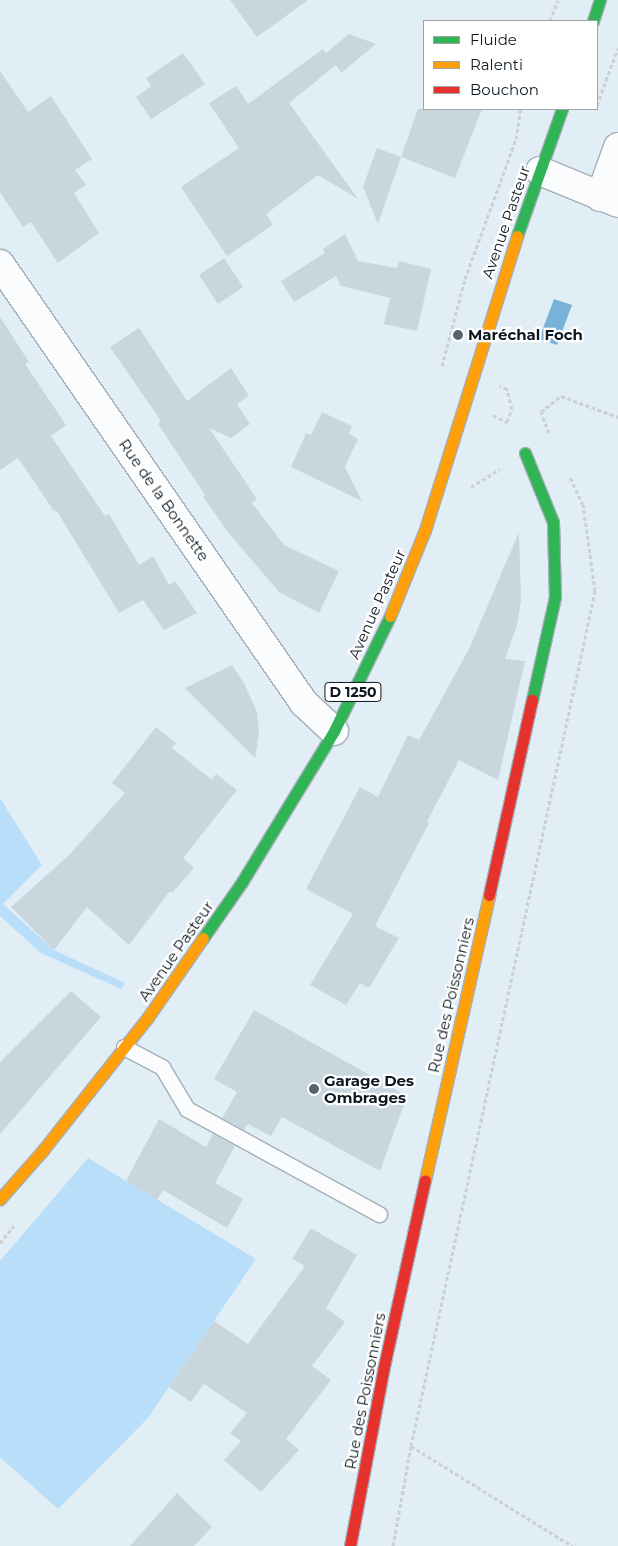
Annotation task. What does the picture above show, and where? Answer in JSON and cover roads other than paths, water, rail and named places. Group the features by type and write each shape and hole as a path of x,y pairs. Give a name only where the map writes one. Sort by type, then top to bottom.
{"main road":[{"path":"593,20 600,0"},
{"name":"Avenue Pasteur","path":"0,1199 49,1142 148,1017 242,882 334,731 398,600 425,530 507,264 562,110"},
{"name":"Rue des Poissonniers","path":"350,1546 384,1366 555,598 553,522 525,453"}],"street":[{"path":"540,171 568,181 609,200 618,147"},
{"name":"Rue de la Bonnette","path":"0,264 304,703 334,731"}],"lane":[{"path":"124,1047 162,1067 187,1109 379,1214"}],"place":[{"name":"Maréchal Foch","path":"458,335"},
{"name":"Garage Des Ombrages","path":"314,1089"}]}
